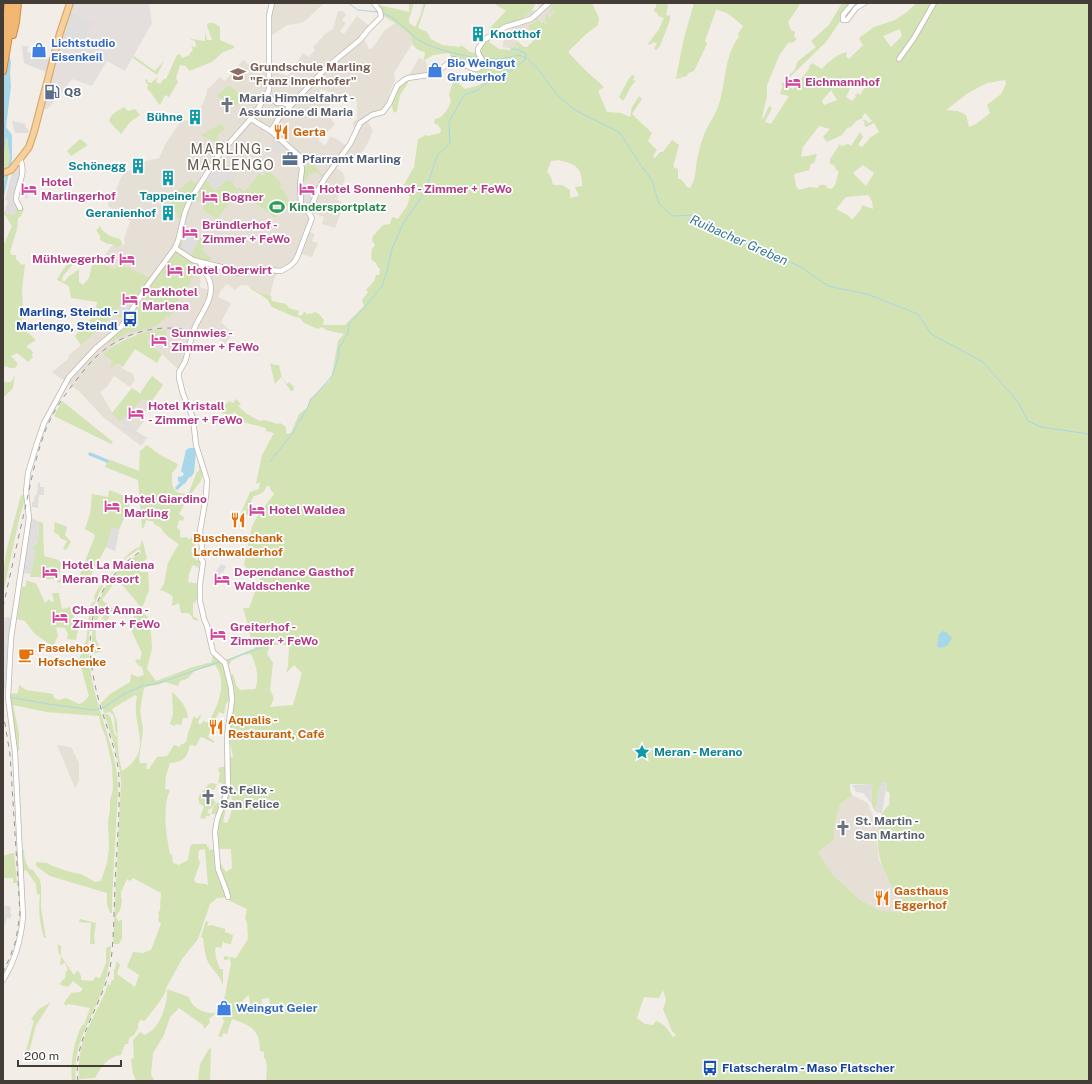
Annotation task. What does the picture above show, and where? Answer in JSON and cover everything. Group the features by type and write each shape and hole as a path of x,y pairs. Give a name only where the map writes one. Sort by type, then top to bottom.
{"highway":[{"path":"3,45 8,3"},
{"path":"7,55 13,3"},
{"path":"3,71 16,22 18,3"}],"main road":[{"path":"4,172 14,166 20,159 27,150 33,137 60,33 70,3"}],"street":[{"path":"3,980 10,968 17,949 21,935 23,917 14,752 8,696 11,638 29,518 26,492 28,473 42,427 69,377 96,348 121,326 147,286 175,248 190,200 218,156 251,119 266,96 269,90 269,16 272,3"},
{"path":"271,131 279,118 327,66 360,40 381,17 381,12 374,3"},
{"path":"307,210 311,208 317,192 326,176 350,144 358,124 368,116 383,112 389,104 397,86 401,82 408,78 435,74 454,59 472,68 479,68 482,65 482,60 478,53 478,49 484,40 505,27 530,19 549,3"},
{"path":"853,3 843,15 843,20 847,20 856,8 864,3"},
{"path":"899,58 914,38 934,3"},
{"path":"266,96 277,103 284,103 290,106"},
{"path":"175,248 186,256 200,262 221,267 236,273 258,269 280,271 290,266 298,255 311,220 307,210 303,208 301,204 300,184 302,169 300,156 271,131 251,119"},
{"path":"20,159 23,168 16,200 20,208"},
{"path":"200,262 210,281 212,292 210,300 195,327 185,362 179,375 181,386 193,418 196,445 207,480 200,531 202,548 201,559 203,562 200,584 200,601 213,652 225,663 231,688 232,700 227,736 228,789 216,820 215,832 218,869 228,897"}],"shaded area":[{"path":"70,3 149,3 152,23 125,71 107,61 92,86 72,79 47,109 42,109"},
{"path":"272,3 324,3 305,21 287,25 271,36 269,16"},
{"path":"539,3 551,3 554,12 550,18 546,18 545,20 547,23 536,22 527,26 530,30 518,38 515,43 518,46 517,48 514,46 512,49 503,47 503,42 511,30 530,11 538,10"},
{"path":"70,11 93,23 88,29 82,47 62,41"},
{"path":"338,11 343,11 346,15 342,20 346,23 340,31 344,34 357,16 372,28 364,39 369,49 372,49 384,31 395,23 411,36 412,44 394,73 395,81 389,94 389,104 383,112 366,118 373,131 364,149 357,160 344,153 335,167 343,173 345,179 337,199 344,205 335,228 322,224 324,217 312,213 307,231 315,234 312,241 318,243 312,257 300,254 295,261 278,272 274,279 270,296 260,293 252,287 250,288 246,284 244,286 241,285 235,290 227,284 221,290 218,297 231,303 221,322 229,330 234,331 225,344 214,334 196,327 180,371 162,354 136,334 118,342 103,354 126,371 132,373 135,379 130,387 114,376 107,387 100,392 120,422 141,394 152,376 163,385 141,417 146,419 136,431 142,436 148,437 141,446 103,417 80,392 52,372 69,358 68,356 81,345 75,336 95,315 116,269 99,263 113,244 117,247 125,243 124,239 130,221 108,206 108,201 118,186 121,177 127,171 134,170 131,162 142,162 159,158 165,145 178,125 183,120 190,121 193,111 201,108 207,93 207,89 211,87 220,77 225,81 243,60 254,68 258,63 269,65 269,70 288,76 303,53 309,57 315,50 313,47 325,34 333,29","holes":["321,89 357,101 357,119 353,122 353,127 356,128 347,146 335,138 330,137 325,146 318,140 335,125 329,115 330,102 317,96","201,268 208,277 208,290 200,287"]},
{"path":"530,11 534,11 531,18 525,21 526,24 521,26 515,35 510,32"},
{"path":"22,46 28,46 27,52 50,58 46,72 24,63"},
{"path":"419,58 425,60 431,74 407,78"},
{"path":"12,121 26,124 25,126 29,131 28,133 15,133"},
{"path":"274,136 287,147 280,153 275,153 272,147"},
{"path":"237,152 248,160 242,167 232,160"},
{"path":"225,164 238,173 232,182 227,179 215,191 206,179 213,167 222,173 223,170 221,169"},
{"path":"18,167 20,170 20,185 24,186 24,192 28,197 27,199 18,195 19,205 16,208 15,216 4,213 8,201 5,200 12,172"},
{"path":"302,189 314,195 310,208 305,207 302,203"},
{"path":"184,231 200,238 191,255 183,252 181,249"},
{"path":"122,300 132,306 126,318 117,312"},
{"path":"125,417 133,429 145,437 141,440 131,432 129,434 122,428 124,425 120,422"},
{"path":"38,483 40,483 40,487 44,487 44,495 39,495 38,508 35,508 32,507 32,503 37,494"},
{"path":"33,518 39,525 38,542 33,546 36,550 31,574 23,573 30,522"},
{"name":"Hotel Giardino Marling","path":"112,527 119,530 115,551 106,547"},
{"path":"221,564 226,566 223,573 221,572 217,580 220,581 219,585 212,582 215,573"},
{"path":"5,617 11,618 8,638 6,689 3,688 3,625"},
{"path":"57,745 71,747 79,763 79,781 75,788"},
{"path":"882,782 887,783 882,813 876,812 878,793"},
{"path":"871,784 873,786 871,789 872,804 863,793 856,792 852,785"},
{"path":"852,795 868,803 874,819 879,819 877,843 879,860 887,878 902,900 899,914 878,910 859,899 833,875 820,855 819,851 834,840 834,828 840,804"},
{"path":"5,905 11,907 10,913 12,915 10,919 7,918 3,930 3,909"}],"green space":[{"path":"409,3 414,3 409,23 415,27 421,14 422,3 426,4 418,28 427,32 431,39 442,45 460,47 461,45 470,52 477,53 478,48 494,34 489,29 506,11 493,3 535,3 531,13 523,19 504,27 495,34 489,42 499,49 511,50 514,46 517,48 518,46 515,44 517,41 524,47 527,47 536,38 533,35 524,34 530,30 527,26 536,22 536,17 541,23 547,23 544,20 546,18 545,16 547,14 550,18 554,12 553,11 551,13 549,11 552,8 551,3 592,3 599,18 598,25 585,35 568,52 604,87 598,91 607,112 621,113 630,117 632,107 639,96 642,99 632,114 652,133 648,141 657,150 653,156 655,158 660,152 663,152 672,140 679,145 673,167 678,169 678,179 681,179 687,187 690,188 695,176 697,159 706,130 721,99 728,61 734,44 739,37 738,34 743,26 727,13 716,10 705,41 707,44 694,71 688,73 687,76 676,79 683,42 694,3 799,3 799,6 788,22 791,30 795,32 794,37 797,39 792,43 789,42 780,54 767,85 767,96 762,118 763,119 769,106 772,108 765,122 771,124 789,96 780,94 783,85 781,85 782,82 793,89 812,63 822,69 827,63 839,55 847,52 846,56 849,59 863,45 859,38 874,27 895,20 907,12 916,3 1089,3 1089,1081 266,1081 267,1067 264,1052 260,1051 260,1044 253,1029 244,1023 232,1019 227,1034 223,1033 222,1037 218,1036 224,1022 222,1013 228,1013 228,1007 223,1006 231,963 230,959 224,960 224,956 229,957 229,959 230,957 236,958 248,939 247,923 245,918 247,909 228,900 228,897 217,898 210,904 198,939 182,959 161,1000 145,1021 140,1020 138,1028 134,1035 129,1038 128,1044 125,1044 121,1055 108,1060 102,1066 95,1078 79,1079 79,1060 81,1048 87,1030 108,984 110,985 112,980 114,980 114,971 117,961 120,965 117,974 135,987 139,975 127,967 133,952 143,953 151,950 161,924 158,920 158,913 160,910 161,893 133,878 130,881 127,879 121,892 122,901 120,910 116,917 118,921 122,920 122,938 119,944 113,944 121,781 115,747 104,714 108,714 111,718 115,736 117,735 114,716 110,712 104,713 101,703 110,694 130,682 131,674 138,677 144,675 142,667 135,661 137,659 140,660 142,653 132,632 134,615 142,607 139,606 117,579 102,600 115,610 112,612 107,621 102,619 104,613 100,611 96,627 97,641 103,651 92,654 92,637 97,608 101,596 116,573 127,562 141,552 139,549 117,568 123,560 131,552 140,547 142,539 147,558 140,565 138,570 141,572 148,572 149,590 141,611 150,619 152,648 147,669 156,681 193,667 212,662 213,652 224,661 255,648 243,608 249,608 261,576 252,574 244,565 252,526 274,494 270,489 270,486 267,486 265,490 254,496 247,508 251,511 248,515 241,513 250,492 259,489 260,482 256,484 262,455 274,433 266,431 266,428 243,422 234,412 229,420 220,410 229,401 233,403 236,399 241,404 238,406 247,414 260,421 264,420 278,424 280,423 286,427 286,433 291,433 299,414 307,408 310,399 329,381 332,375 338,341 344,334 326,330 322,327 318,329 304,323 300,318 272,307 267,299 250,288 252,287 260,293 271,296 272,301 286,304 289,308 299,311 298,315 300,316 304,311 308,315 309,313 312,314 314,312 319,314 324,320 323,325 345,325 364,306 362,300 368,292 366,290 374,281 376,275 379,275 380,269 371,259 372,249 375,245 372,240 373,236 383,225 390,224 392,217 398,219 407,206 410,197 402,188 414,167 418,139 426,135 428,136 440,133 441,130 438,125 434,123 435,119 443,115 451,102 449,94 454,79 465,89 477,86 486,81 452,58 449,53 433,55 425,60 425,52 415,47 411,36 382,15 383,13 375,4 409,12","holes":["900,29 902,36 891,47 883,36","871,77 873,80 861,92 862,93 860,95 858,93 855,95 856,97 852,101 846,97 851,87 857,82 862,85","1005,80 1006,84 1001,94 987,105 990,113 976,124 969,127 966,115 958,111 946,110 968,93 987,83","831,90 837,100 824,105 822,101","865,113 872,121 869,123 864,119 863,120 866,127 874,123 879,132 871,137 862,147 858,145 863,137 860,132 851,146 848,144 841,146 840,144 830,159 830,164 834,165 837,171 839,171 835,185 832,189 827,188 826,185 819,185 818,188 810,187 799,190 796,186 794,174 809,170 811,164 814,163 817,154 801,157 803,147 819,126 830,129 823,137 827,142 842,135 848,127 850,128 856,121 863,118 862,117","558,160 577,167 581,174 582,180 582,186 575,187 579,196 570,198 570,190 562,185 553,185 551,177 547,172 551,161","863,165 874,173 866,186 853,173","868,195 872,201 873,209 862,205 861,209 852,220 849,216 836,209 846,197","270,645 289,645 288,666 286,673 294,665 302,673 293,705 270,707 274,698 270,690 273,663 267,654","251,654 257,671 255,689 240,690 236,685 233,674 229,676 227,665 230,664 231,661 243,655","215,665 219,672 221,679 220,694 209,722 205,722 204,720 201,724 199,724 198,722 201,716 200,715 197,719 194,716 186,742 181,744 180,747 174,745 167,756 157,757 149,769 146,769 147,763 140,763 139,759 143,730 140,710 144,688 165,682 178,686 180,681 191,675 194,671","232,688 233,689 229,736 233,757 229,758 226,800 227,751 224,767 220,767 218,770 220,773 218,782 223,784 224,788 220,802 215,805 211,814 215,814 216,818 216,849 209,850 207,844 192,844 190,847 188,860 179,865 173,863 166,830 165,813 170,790 165,789 166,776 170,763 178,762 184,758 190,745 196,746 200,738 202,737 214,743 214,741 208,737 219,712 224,714 226,703 232,699","135,695 137,697 136,717 140,736 140,745 138,754 132,763 122,771 118,752 117,724 112,709","882,783 887,783 886,791 890,793 889,805 881,815 879,821 878,843 880,860 883,869 891,885 902,900 899,913 878,910 859,899 833,875 819,851 834,840 834,828 840,804 852,795 850,784 871,784 872,806 876,812 878,793","231,795 232,809 227,823 223,822 227,803","205,849 208,886 206,884 196,883 194,880 200,863 198,858 199,850","216,849 231,849 232,868 226,872 220,863","663,990 666,1000 663,1009 672,1031 676,1035 673,1037 659,1022 656,1021 653,1025 645,1024 637,1018 644,997 659,998","249,995 250,1006 252,1007 250,1013 239,1008 244,999","269,998 271,1011 261,1011 262,999"]},
{"path":"656,3 666,3 668,6 666,15 670,16 670,20 660,46 656,50 654,48 657,44 654,42 649,45 648,44 659,29 664,18 658,16 657,12 655,13 654,9 656,7"},
{"path":"842,3 852,3 841,16 841,20 826,42 790,77 789,75 794,71 798,61 816,47 811,41 829,25"},
{"path":"208,23 214,23 220,27 220,40 234,46 234,48 223,52 212,62 189,71 186,66 180,65 176,78 178,82 169,97 165,95 160,105 147,89 148,85 145,81 146,79 148,80 147,82 151,83 158,77 156,82 160,84 164,79 166,79 177,55 180,54 182,58 190,55 189,54 193,50 191,46 196,47 195,41 191,39 205,41 205,32 207,40 212,40 207,26"},
{"path":"134,56 155,71 164,61 157,75 133,58"},
{"path":"632,75 635,76 633,80 636,81 623,101 619,97"},
{"path":"407,78 408,83 400,95 397,111 394,113 392,102 394,93 399,85"},
{"path":"229,85 243,97 237,106 224,98 223,100 217,96"},
{"path":"124,107 128,111 135,109 140,115 130,122 121,134 109,121 113,114"},
{"path":"222,124 225,130 219,133 217,139 224,143 222,145 201,135 215,127"},
{"path":"5,136 7,137 10,159 3,186 3,162"},
{"path":"80,139 88,145 71,156 67,151"},
{"path":"309,163 314,164 324,176 323,177 316,172 313,172 312,175 309,174 306,181 303,181 304,171"},
{"path":"268,170 282,184 280,188 284,191 290,203 275,218 239,190 217,219 203,210 204,203 193,199 206,180 215,191 227,179 234,184 237,190 239,187 245,192 260,173 263,176"},
{"path":"191,180 197,184 185,203 180,218 178,218 176,211 168,198"},
{"path":"19,205 24,209 21,216 18,218 17,229 10,252 12,255 16,255 16,259 22,265 25,264 22,289 23,317 21,326 36,340 27,346 27,348 33,352 33,357 28,362 17,353 11,356 18,364 15,368 5,366 3,370 3,246 12,226 3,212 4,213"},
{"path":"99,225 105,233 120,239 122,243 121,246 116,247 113,244 108,244 100,240 100,236 96,230 99,228"},
{"path":"182,230 206,241 202,250 212,259 199,265 198,272 195,277 190,278 191,282 176,303 178,305 168,319 169,314 157,326 128,333 107,344 106,342 124,326 127,321 129,323 133,318 132,316 151,287 154,279 160,274 166,262 179,247"},
{"path":"70,261 74,263 63,276 62,280 64,282 79,269 79,282 83,285 89,278 92,265 99,263 116,269 118,263 150,278 126,318 114,315 81,345 75,336 95,315 97,302 71,298 69,286 57,280"},
{"path":"155,330 167,330 166,336 161,338 157,335 152,341 149,339 147,342 162,354 157,363 135,349 123,367 118,364 114,365 112,369 110,367 113,362 103,354 115,345 128,339"},
{"path":"270,363 279,365 282,378 287,384 289,382 294,387 294,390 291,391 281,377 275,384"},
{"path":"15,375 13,388 3,398 3,385 5,382 11,382"},
{"path":"152,376 163,385 149,404 144,398 120,422 112,413 132,388 141,394"},
{"path":"62,401 113,442 111,444 54,416"},
{"path":"147,445 160,455 178,464 172,473 174,489 179,493 186,494 181,504 184,505 179,514 184,517 183,521 179,520 177,528 180,530 181,538 186,537 190,540 191,537 197,541 194,547 192,547 191,551 198,555 195,559 200,562 198,568 194,565 192,566 188,582 200,584 200,600 196,600 196,602 193,603 193,616 199,620 193,619 188,613 181,613 179,603 172,606 173,597 160,590 164,584 168,563 179,544 169,537 161,528 154,524 154,522 146,520 142,529 138,480 105,467 108,459 139,471 140,451"},
{"path":"199,463 202,479 192,492 190,498 187,497 197,472 199,471"},
{"path":"109,490 132,499 119,530 115,551 106,547 89,579 80,574 95,536 85,529 90,514 92,494 108,497"},
{"path":"21,495 26,496 19,519 3,594 3,573 7,548"},
{"path":"37,521 43,523 44,556 58,560 61,563 59,579 78,582 57,583 58,579 41,579 39,577 30,577 34,557 33,546 38,542 39,525"},
{"path":"55,522 67,527 65,535 71,542 66,550 63,549 67,541 60,538 60,536 54,532"},
{"path":"108,578 98,596 92,614 89,634 89,655 91,676 113,754 118,780 112,913 110,913 107,904 107,893 50,876 36,866 36,862 48,863 70,872 81,874 95,882 101,881 107,863 109,848 108,821 113,789 112,765 99,716 46,712 13,705 19,733 19,750 16,751 10,698 10,694 18,693 19,685 26,690 53,694 54,698 59,700 66,698 79,704 89,696 79,660 86,642 90,607 95,601 94,597 97,590"},
{"path":"26,580 36,583 45,603 49,599 52,602 54,601 52,593 59,593 62,609 71,607 74,617 73,623 78,630 76,640 67,639 68,634 65,628 56,627 58,637 53,647 34,633 25,621 17,619 22,587 26,586"},
{"path":"172,692 178,697 186,710 188,718 183,718 181,725 177,724 174,726 170,724 173,714"},
{"path":"210,783 217,784 214,790 208,789 204,797 211,799 214,798 214,801 216,802 207,812 210,816 206,816 205,819 200,818 204,807 198,800 200,794"},
{"path":"21,849 24,851 26,863 30,870 32,869 40,880 41,908 46,938 44,938 40,922 40,895 37,894 36,884 26,870 23,871"},
{"path":"14,853 17,883 13,883 13,878 3,878 3,856"},
{"path":"80,919 96,923 94,936 95,944 90,944 91,923 79,922"},
{"path":"206,921 209,922 207,925 225,929 225,932 233,935 231,944 224,943 223,941 221,948 215,948 216,958 220,969 223,969 223,986 219,977 209,964 203,938 201,937"},
{"path":"57,944 61,946 61,956 59,954"},
{"path":"111,946 108,971 103,988 79,1046 75,1068 76,1081 72,1081 73,1052 79,1031 82,1025 84,1025 90,1008 69,1004 66,1006 64,1003 71,993 80,992 83,989 73,981 68,987 60,985 65,978 66,971 68,971 64,962 60,965 61,956 74,975 78,970 81,980 93,981 95,977 100,978 106,963 106,948"},
{"path":"167,989 189,997 190,1001 199,1010 216,1013 209,1019 210,1023 204,1029 203,1025 179,1008 170,1017 164,1035 153,1053 151,1075 155,1081 136,1081 131,1059 134,1058 133,1040 140,1032 145,1035 154,1029 159,1022 166,1003"},
{"path":"51,1002 36,1025 29,1052 26,1051 34,1021 31,1019 39,1009"},
{"path":"211,1048 210,1081 198,1081 200,1064"}],"water":[{"path":"3,34 11,62 11,86 6,127 12,135 12,159 3,201 3,186 10,159 6,137 3,162"},
{"path":"189,448 195,448 196,451 194,473 190,478 189,477 185,484 182,481 180,483 178,481 178,476 181,477 184,474 181,471 186,450"},
{"path":"943,631 952,638 947,646 940,648 937,646 939,634"}],"waterway":[{"name":"Ruibacher Greben","path":"348,3 358,10 378,12"},
{"name":"Ruibacher Greben","path":"382,13 396,20 421,42 437,48 478,58"},
{"path":"270,462 292,434 310,401 332,376 338,359 339,348 348,333 349,324 382,286 392,249 403,224 425,192 437,156 450,143 449,122 464,95 478,90 494,77 511,70 525,60 526,54 519,50 511,49"},
{"name":"Ruibacher Greben","path":"483,59 500,59 519,55 528,59 538,69 558,96 575,110 619,132 652,180 659,204 673,216 692,215 743,242 801,267 828,286 867,294 918,314 931,334 983,362 1018,402 1028,421 1041,427 1089,434"},
{"path":"90,454 107,461"},
{"path":"177,488 183,482"},
{"path":"225,661 260,648"},
{"path":"10,697 93,710 105,707 124,694 142,686 159,683 222,662"}],"railway":[{"path":"3,607 40,446 52,417 62,399 74,383 98,355 110,345 138,333 152,329 183,329 197,332 212,338"},
{"path":"78,1081 77,1066 79,1052 88,1024 106,983 110,969 119,817 119,778 117,759 100,705 91,661 90,640 92,620 98,601 108,583 122,566 141,551"},
{"path":"3,712 10,754 20,913 16,940 3,972"}],"place":[{"name":"Knotthof","path":"478,34"},
{"name":"Lichtstudio Eisenkeil","path":"39,50"},
{"name":"Bio Weingut Gruberhof","path":"435,70"},
{"name":"Grundschule Marling \"Franz Innerhofer\"","path":"238,74"},
{"name":"Eichmannhof","path":"793,82"},
{"name":"Q8","path":"52,92"},
{"name":"Maria Himmelfahrt - Assunzione di Maria","path":"227,105"},
{"name":"Bühne","path":"195,117"},
{"name":"Gerta","path":"281,132"},
{"name":"Pfarramt Marling","path":"290,159"},
{"name":"Schönegg","path":"138,166"},
{"name":"Tappeiner","path":"168,178"},
{"name":"Hotel Marlingerhof","path":"29,189"},
{"name":"Hotel Sonnenhof - Zimmer + FeWo","path":"307,189"},
{"name":"Bogner","path":"210,197"},
{"name":"Kindersportplatz","path":"277,207"},
{"name":"Geranienhof","path":"168,213"},
{"name":"Bründlerhof - Zimmer + FeWo","path":"190,232"},
{"name":"Mühlwegerhof","path":"127,259"},
{"name":"Hotel Oberwirt","path":"175,270"},
{"name":"Parkhotel Marlena","path":"130,299"},
{"name":"Marling, Steindl - Marlengo, Steindl","path":"130,319"},
{"name":"Sunnwies - Zimmer + FeWo","path":"159,340"},
{"name":"Hotel Kristall - Zimmer + FeWo","path":"136,413"},
{"name":"Hotel Giardino Marling","path":"112,506"},
{"name":"Hotel Waldea","path":"257,510"},
{"name":"Buschenschank Larchwalderhof","path":"238,520"},
{"name":"Hotel La Maiena Meran Resort","path":"50,572"},
{"name":"Dependance Gasthof Waldschenke","path":"222,579"},
{"name":"Chalet Anna - Zimmer + FeWo","path":"60,617"},
{"name":"Greiterhof - Zimmer + FeWo","path":"218,634"},
{"name":"Faselehof - Hofschenke","path":"26,655"},
{"name":"Aqualis - Restaurant, Café","path":"216,727"},
{"name":"Meran - Merano","path":"642,752"},
{"name":"St. Felix - San Felice","path":"208,797"},
{"name":"St. Martin - San Martino","path":"843,828"},
{"name":"Gasthaus Eggerhof","path":"882,898"},
{"name":"Weingut Geier","path":"224,1008"},
{"name":"Flatscheralm - Maso Flatscher","path":"710,1068"}],"district":[{"name":"MARLING - MARLENGO","path":"231,158"}]}
